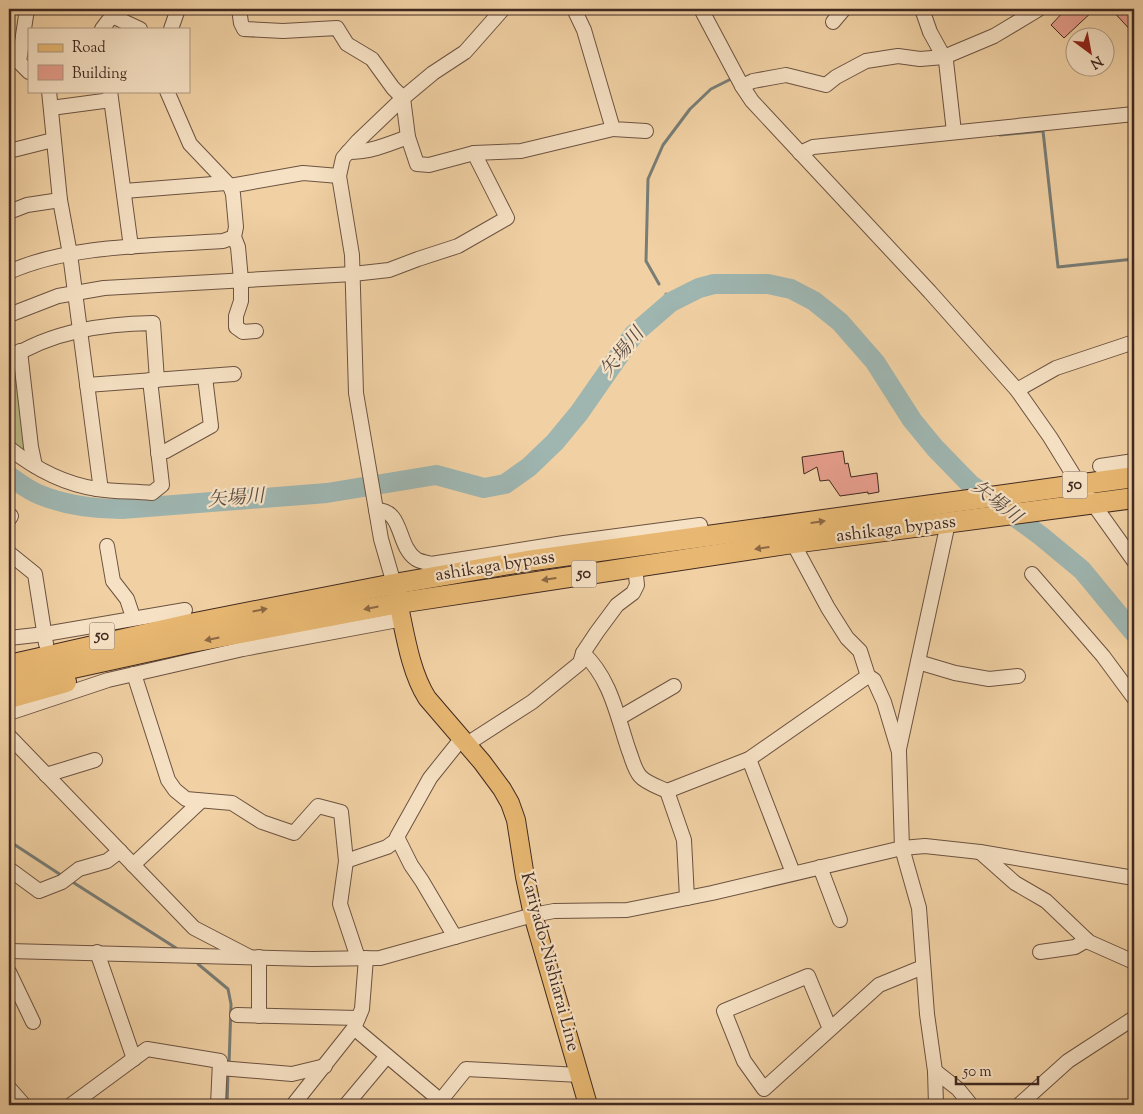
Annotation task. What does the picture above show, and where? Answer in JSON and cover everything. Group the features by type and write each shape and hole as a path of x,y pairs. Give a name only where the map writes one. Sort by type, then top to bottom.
{"highway":[{"name":"ashikaga bypass","path":"9,682 190,616 398,602 527,561 1134,477"},
{"name":"ashikaga bypass","path":"9,665 69,660 187,643 398,602 635,566 1134,498"},
{"name":"50","path":"9,651 45,639 190,616"},
{"name":"50","path":"9,698 69,682 187,643"}],"main road":[{"name":"Kariyado-Nishiarai Line","path":"398,602 421,689 493,776 510,803 516,820 533,915 588,1105"}],"street":[{"path":"27,9 19,62 28,71"},
{"path":"171,28 178,9"},
{"path":"239,9 240,23 244,29 249,30 284,31 337,28 347,44 372,59 393,88 403,98 408,137 417,164 429,165 474,153 521,151 613,129 646,131"},
{"path":"9,713 108,680 242,650 398,602 381,539 356,393 352,255 339,176 343,158 348,152 403,98 442,66 465,52 503,9"},
{"path":"574,9 584,30 613,129"},
{"path":"701,9 742,86 763,113 930,292 1016,390 1050,437 1114,536 1133,557"},
{"path":"833,22 844,9"},
{"path":"922,9 930,32 946,62 954,132"},
{"path":"742,86 753,81 786,75 826,85 836,77 866,61 898,56 920,59 944,57 994,36 1039,9"},
{"path":"103,28 112,16 138,28"},
{"path":"49,92 60,200 70,254 100,483 97,489"},
{"path":"167,92 190,144 228,184 233,194 236,227 234,236 238,247 241,280 241,301 236,316 236,327 244,332 256,331"},
{"path":"51,108 110,96 131,247"},
{"path":"800,153 813,147 1134,114"},
{"path":"348,152 362,153 376,150 408,137"},
{"path":"9,151 53,140"},
{"path":"9,315 39,302 75,292 131,286 353,274 389,270 458,246 507,218 474,153"},
{"path":"124,192 228,184 303,173 339,176"},
{"path":"9,212 27,205 60,200"},
{"path":"9,272 37,261 70,254 131,247 223,241 234,236"},
{"path":"9,448 35,466 61,480 97,489 152,493 162,485 158,453 153,323 80,330 43,341 15,355 35,466"},
{"path":"1016,390 1056,368 1134,342"},
{"path":"87,385 234,374"},
{"path":"158,453 211,426 205,377"},
{"path":"1100,466 1134,461"},
{"path":"375,503 393,516 405,545 418,560 431,564 564,543 700,525 703,538"},
{"path":"936,1105 935,1071 927,1014 919,908 902,848 899,752 948,523"},
{"path":"793,543 828,608 847,638 860,651 868,676 874,680 884,702 899,752"},
{"path":"107,546 112,580 127,599 133,618"},
{"path":"9,553 35,574 45,639"},
{"path":"455,937 422,881 410,866 396,837 430,778 465,741 532,702 580,663 583,653 617,605 632,593 637,585 635,566"},
{"path":"1032,574 1104,656 1134,698"},
{"path":"9,638 45,639 133,618 190,616"},
{"path":"583,653 597,668 615,703 624,734 640,776 667,791 684,840 687,898"},
{"path":"918,662 955,673 989,679 1018,676"},
{"path":"134,674 168,780 175,790 186,799 232,803 262,822 294,833 318,806 341,812 346,860 340,904 362,958 362,1009 356,1023 325,1066 293,1105"},
{"path":"667,791 749,759 868,676"},
{"path":"619,718 674,686"},
{"path":"9,736 194,928 255,957"},
{"path":"749,759 793,873"},
{"path":"46,774 95,760"},
{"path":"133,865 201,800"},
{"path":"346,860 386,847 398,839"},
{"path":"10,948 255,957 380,958 533,915 554,911 627,910 902,848 925,846 980,852 1134,878"},
{"path":"9,869 39,891 62,882 79,868 107,861 120,851"},
{"path":"980,852 1015,883 1046,902 1087,940 1134,962"},
{"path":"820,867 840,920"},
{"path":"1040,952 1075,947 1087,940"},
{"path":"97,952 134,1058"},
{"path":"255,957 259,1016"},
{"path":"830,1029 808,976 724,1011 744,1061 764,1089 830,1029 879,984 924,967"},
{"path":"9,972 33,1022"},
{"path":"237,1015 356,1023 387,1056 439,1103 466,1069 580,1075"},
{"path":"1019,1105 1068,1061 1134,1018"},
{"path":"70,1105 146,1049 220,1061 218,1105"},
{"path":"346,1105 387,1056"},
{"path":"220,1068 292,1074 325,1066"},
{"path":"935,1071 958,1089 971,1105"},
{"path":"9,1088 24,1105"}],"shaded area":[{"path":"9,363 17,367 27,448 19,453 9,444"}],"building":[{"path":"1066,9 1095,9 1075,28 1066,28 1066,36 1064,38 1051,25"},
{"path":"1111,9 1134,9 1134,34"},
{"path":"843,451 845,464 848,463 851,477 877,473 879,492 840,496 829,480 820,481 817,467 804,474 802,457"}],"waterway":[{"path":"659,284 646,261 648,179 663,145 690,109 711,89 731,79"},
{"path":"1000,135 1043,131 1058,267 1134,259"},
{"name":"矢場川","path":"9,476 34,492 58,501 90,507 122,509 327,493 436,475 484,488 505,484 529,467 555,442 579,413 634,334 671,302 699,288 714,284 768,284 791,289 814,301 840,322 875,362 912,420 935,448 970,484 1041,536 1082,570 1134,633"},
{"path":"666,294 671,302"},
{"path":"9,841 64,877"},
{"path":"71,881 176,948"},
{"path":"198,964 228,989 231,1004 229,1065"},
{"path":"227,1105 228,1073"}]}
